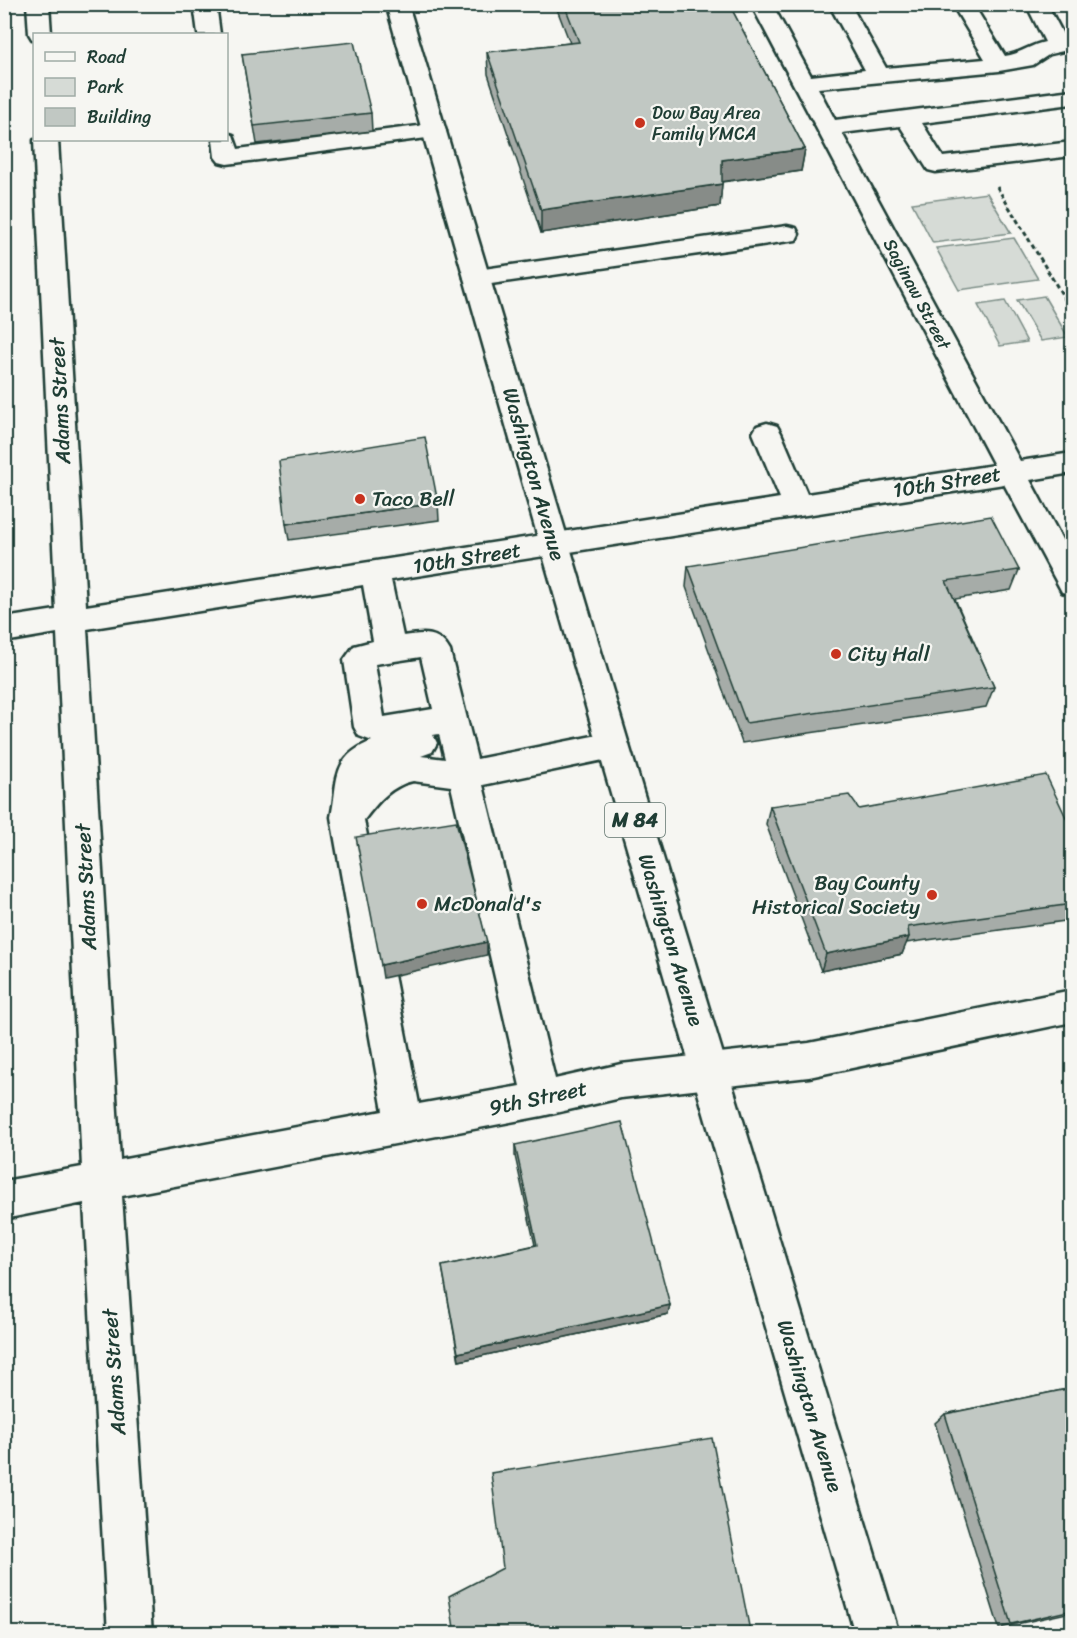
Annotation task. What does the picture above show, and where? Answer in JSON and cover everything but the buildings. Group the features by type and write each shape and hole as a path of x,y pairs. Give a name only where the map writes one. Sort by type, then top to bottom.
{"street":[{"path":"38,4 40,33"},
{"path":"205,4 209,33"},
{"name":"Washington Avenue","path":"397,4 613,746 877,1634"},
{"name":"Saginaw Street","path":"761,4 1072,584"},
{"path":"845,4 839,5 880,76"},
{"path":"962,4 999,64"},
{"path":"804,83 1025,60 1043,49 1065,44 1036,4"},
{"path":"828,128 908,120 1072,97"},
{"path":"908,120 936,165 1072,149"},
{"path":"225,141 227,157 434,131"},
{"name":"Adams Street","path":"46,141 102,1180 130,1634"},
{"path":"477,278 787,234"},
{"path":"767,433 798,507"},
{"name":"10th Street","path":"4,630 1072,463"},
{"path":"375,572 390,650"},
{"path":"455,730 380,731 370,727 359,660 365,654 426,644 435,651 455,730 466,775 542,1099"},
{"path":"404,1124 347,817 354,771 366,759 390,749 455,730"},
{"path":"347,817 368,790 382,778 399,771 413,768 466,775 613,746"},
{"name":"9th Street","path":"4,1200 542,1099 621,1081 809,1060 1072,1006"}],"path":[{"path":"997,187 1072,310"}],"green space":[{"path":"987,193 1011,233 933,243 912,203"},
{"path":"1014,238 1038,279 959,290 936,248"},
{"path":"1044,296 1068,337 1041,341 1017,300"},
{"path":"1005,301 1027,342 1000,346 978,305"}],"place":[{"name":"Dow Bay Area Family YMCA","path":"640,123"},
{"name":"Taco Bell","path":"360,499"},
{"name":"City Hall","path":"836,654"},
{"name":"Bay County Historical Society","path":"932,895"},
{"name":"McDonald's","path":"422,904"}]}
